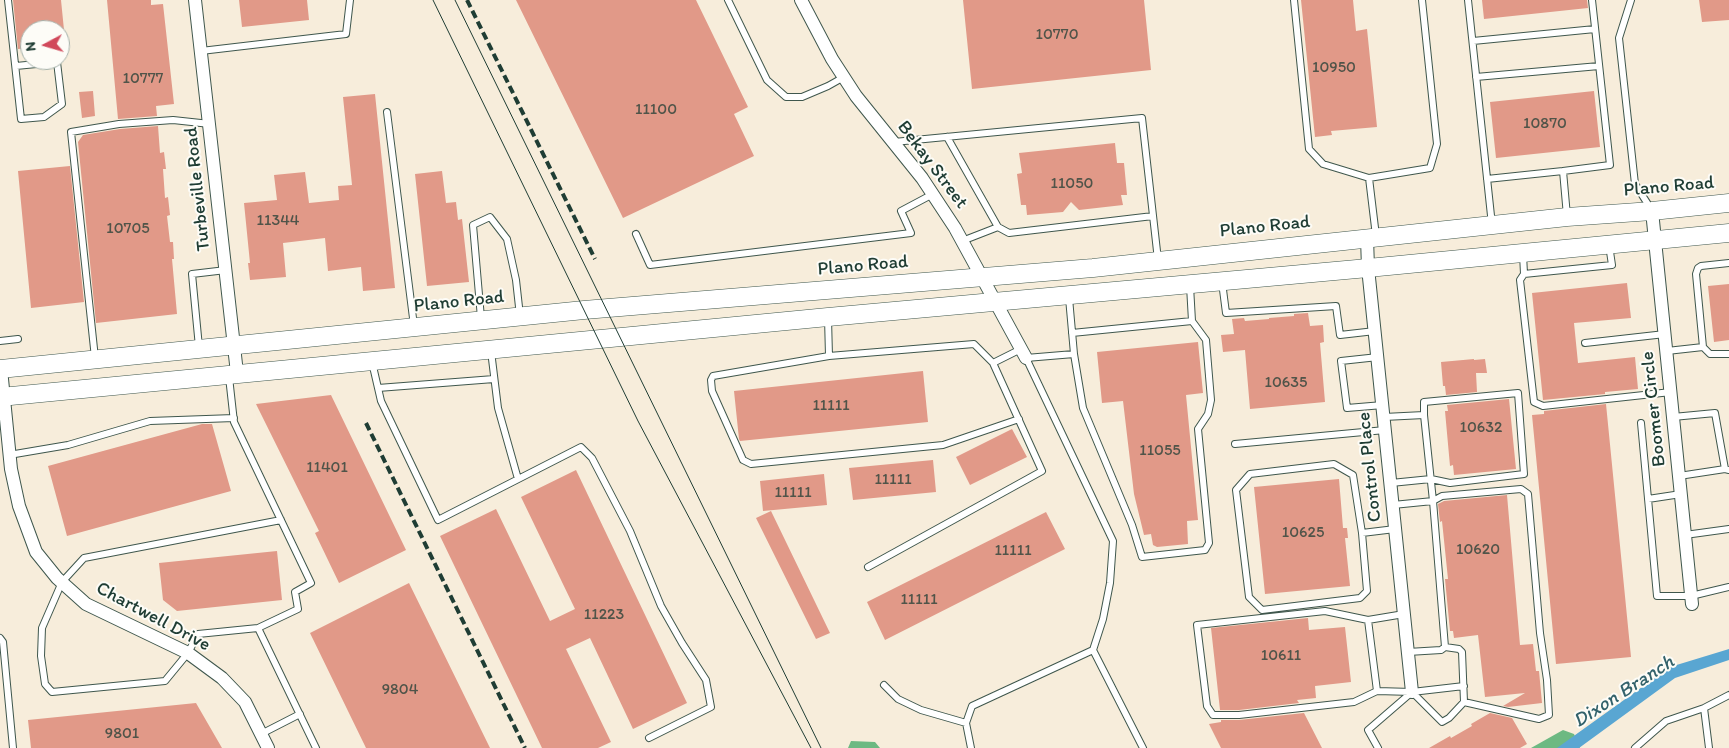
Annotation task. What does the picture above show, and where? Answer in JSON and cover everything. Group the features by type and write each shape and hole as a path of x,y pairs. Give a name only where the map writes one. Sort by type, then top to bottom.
{"main road":[{"name":"Plano Road","path":"1,369 234,344 982,277 1567,217 1729,203"},
{"path":"2,397 371,360 1190,285 1729,233"}],"street":[{"name":"Turbeville Road","path":"195,0 234,344 233,374"},
{"name":"Bekay Street","path":"801,0 856,96 933,194 962,241 1024,353"},
{"name":"Boomer Circle","path":"1652,211 1691,600"},
{"name":"Control Place","path":"1371,237 1368,268 1412,692"},
{"name":"Chartwell Drive","path":"1,369 2,397 9,455 8,469 36,552 62,582 86,604 188,653 222,678 245,702 268,748"}],"lane":[{"path":"8,0 22,119 44,117 62,104 57,62 16,66"},
{"path":"201,50 346,34 350,0"},
{"path":"728,0 767,80 786,97 802,97 844,77"},
{"path":"1294,0 1309,149 1324,164 1369,178 1430,168 1437,144 1422,0"},
{"path":"1468,0 1492,226"},
{"path":"1487,178 1610,165 1592,0"},
{"path":"1631,0 1619,38 1635,184 1652,211"},
{"path":"1473,41 1595,29"},
{"path":"1476,77 1599,66"},
{"path":"387,112 414,328"},
{"path":"892,142 1142,118 1158,260"},
{"path":"95,359 71,132 120,124 173,120 210,124"},
{"path":"947,137 998,227 1009,233 1153,216"},
{"path":"1563,171 1567,217"},
{"path":"1369,178 1371,237"},
{"path":"636,234 650,265 911,233 901,211 933,194"},
{"path":"482,321 473,225 490,217 507,239 516,280 520,317"},
{"path":"962,241 998,227"},
{"path":"1524,274 1612,265 1609,245"},
{"path":"1523,253 1524,274 1520,280 1534,402 1543,406 1671,392"},
{"path":"1729,263 1701,266 1696,274 1703,347 1710,354 1729,354"},
{"path":"199,348 192,274 226,270"},
{"path":"1222,282 1226,313 1336,306 1340,335 1375,331"},
{"path":"1069,296 1074,354 1083,408 1132,524 1142,557 1205,550 1209,543 1198,429 1208,414 1211,400 1206,340 1192,320 1190,285"},
{"path":"828,317 829,356"},
{"path":"1072,333 1192,320"},
{"path":"1585,342 1665,334"},
{"path":"0,341 18,339"},
{"path":"868,567 1042,471 1019,419 993,363 974,344 829,356 713,376 711,380 712,391 742,460 751,464 943,445 1019,419"},
{"path":"1667,350 1703,347"},
{"path":"490,349 498,408 518,479"},
{"path":"993,363 1024,353 1074,354"},
{"path":"1024,353 1113,541 1110,584 1103,619 1093,650 1143,748"},
{"path":"1378,357 1341,361 1347,408 1384,417"},
{"path":"371,360 381,401 438,520 581,447 592,458 630,532 661,606 706,680 711,707 649,738"},
{"path":"233,374 234,418 311,583 295,592 298,609 258,628 198,634 188,653 165,681 52,692 44,684 41,656 42,628 62,582 84,558 281,520"},
{"path":"378,388 494,379"},
{"path":"1391,483 1431,479 1450,483 1524,474 1518,393 1424,402 1424,415 1431,479 1433,501 1445,647"},
{"path":"1673,417 1715,413 1727,469 1679,476"},
{"path":"1235,444 1384,417 1424,415"},
{"path":"9,455 68,445 150,421 234,418"},
{"path":"1641,423 1657,596 1691,600 1729,587"},
{"path":"1334,464 1353,474 1362,533 1368,591 1360,598 1262,610 1249,598 1236,490 1250,474 1334,464"},
{"path":"1393,505 1433,501 1442,496 1521,489 1528,494 1549,714 1539,719 1464,702"},
{"path":"1648,499 1681,494"},
{"path":"1362,533 1395,529"},
{"path":"1685,535 1729,529"},
{"path":"1404,614 1368,620 1325,611 1197,625 1207,706 1213,715 1239,715 1354,702 1377,691 1412,692 1464,686"},
{"path":"1368,620 1377,691"},
{"path":"258,628 316,748"},
{"path":"0,638 3,642 13,748"},
{"path":"1408,652 1441,650 1445,647 1459,649 1462,652 1464,702 1449,718 1442,722 1412,692"},
{"path":"971,748 966,723 972,706 1093,650"},
{"path":"884,685 898,699 920,710 966,723"},
{"path":"1378,748 1368,730 1412,692"},
{"path":"1635,748 1666,721 1704,708 1729,696"},
{"path":"1704,708 1709,748"},
{"path":"261,734 300,714"}],"green space":[{"path":"1563,730 1574,734 1580,748 1531,748"},
{"path":"851,741 875,742 880,748 848,748"}],"water":[{"path":"1729,649 1729,660 1675,678 1579,748 1557,748 1670,667"}],"building":[{"path":"13,0 61,0 63,20 20,20 20,49 18,49"},
{"path":"107,0 151,0 151,5 163,4 174,104 156,106 157,116 118,119"},
{"path":"239,0 307,0 309,20 242,27"},
{"path":"516,0 696,0 748,107 734,114 754,156 623,218"},
{"path":"963,0 1144,0 1151,70 972,89"},
{"path":"1301,0 1353,0 1356,31 1367,29 1377,127 1331,131 1332,135 1315,137"},
{"path":"1482,0 1587,0 1588,8 1484,19"},
{"path":"1699,0 1729,0 1729,20 1702,22"},
{"path":"93,91 95,116 82,118 79,92"},
{"path":"1594,91 1600,147 1496,158 1490,102"},
{"path":"375,94 395,288 363,291 361,267 328,271 325,238 283,243 286,277 250,280 244,203 277,200 274,175 305,172 309,203 339,200 338,186 352,185 343,97"},
{"path":"158,126 160,153 164,152 166,169 163,169 165,198 168,197 170,215 167,216 170,242 173,242 174,259 172,259 177,314 96,323 78,142 83,135 120,129"},
{"path":"1115,143 1117,163 1124,163 1127,195 1121,195 1123,205 1079,210 1071,202 1063,212 1027,215 1026,205 1021,205 1017,174 1022,173 1019,153"},
{"path":"70,166 84,302 31,308 18,171"},
{"path":"442,171 446,203 456,202 458,220 462,219 469,282 427,286 415,174"},
{"path":"1627,283 1631,318 1574,323 1578,363 1635,357 1638,389 1543,400 1532,293"},
{"path":"1729,284 1729,340 1714,342 1708,286"},
{"path":"1308,313 1310,326 1323,325 1324,342 1320,343 1325,402 1250,409 1245,350 1223,352 1221,335 1234,334 1232,319 1244,318 1245,321"},
{"path":"1198,342 1203,393 1186,395 1198,520 1187,521 1188,544 1157,547 1153,545 1151,534 1144,535 1134,494 1123,401 1102,403 1097,352"},
{"path":"1485,359 1487,373 1476,373 1477,392 1446,395 1445,386 1443,386 1441,362"},
{"path":"923,371 928,422 740,441 739,439 734,391"},
{"path":"331,395 406,550 339,583 315,533 319,531 256,404"},
{"path":"1509,399 1516,469 1454,475 1453,465 1450,466 1445,411 1448,411 1447,405"},
{"path":"1606,404 1631,657 1556,664 1532,415 1544,414 1544,411"},
{"path":"202,424 212,424 231,491 67,536 48,466"},
{"path":"1012,429 1027,457 970,485 956,457"},
{"path":"933,460 936,492 853,500 849,468"},
{"path":"576,470 687,703 633,729 590,638 566,649 611,742 598,748 542,748 440,536 496,509 550,621 575,609 521,497"},
{"path":"824,474 827,505 763,511 760,481"},
{"path":"1339,479 1343,528 1347,528 1348,538 1345,538 1350,586 1265,594 1254,487"},
{"path":"1507,495 1520,645 1533,644 1536,671 1539,671 1542,703 1508,707 1503,706 1525,693 1485,697 1478,635 1454,638 1453,631 1450,631 1445,579 1448,579 1442,521 1440,522 1438,504 1444,501"},
{"path":"771,511 830,633 816,639 756,518"},
{"path":"1046,512 1065,549 885,640 867,602"},
{"path":"277,551 282,600 177,611 163,600 159,563"},
{"path":"409,583 490,748 366,748 310,633"},
{"path":"1308,618 1309,630 1345,627 1351,682 1315,686 1316,698 1297,700 1299,703 1239,710 1220,710 1211,628"},
{"path":"196,703 222,748 31,748 28,720"},
{"path":"1304,713 1322,748 1221,748 1209,724 1221,722 1221,720 1239,720"},
{"path":"1490,713 1512,718 1527,744 1520,748 1429,748 1472,726 1471,724"}],"tram line":[{"path":"433,0 638,421 811,748"},
{"path":"455,0 821,748"}],"railway":[{"path":"467,0 595,259"},
{"path":"366,423 525,748"}],"water label":[{"name":"Dixon Branch","path":"1624,692"}]}
